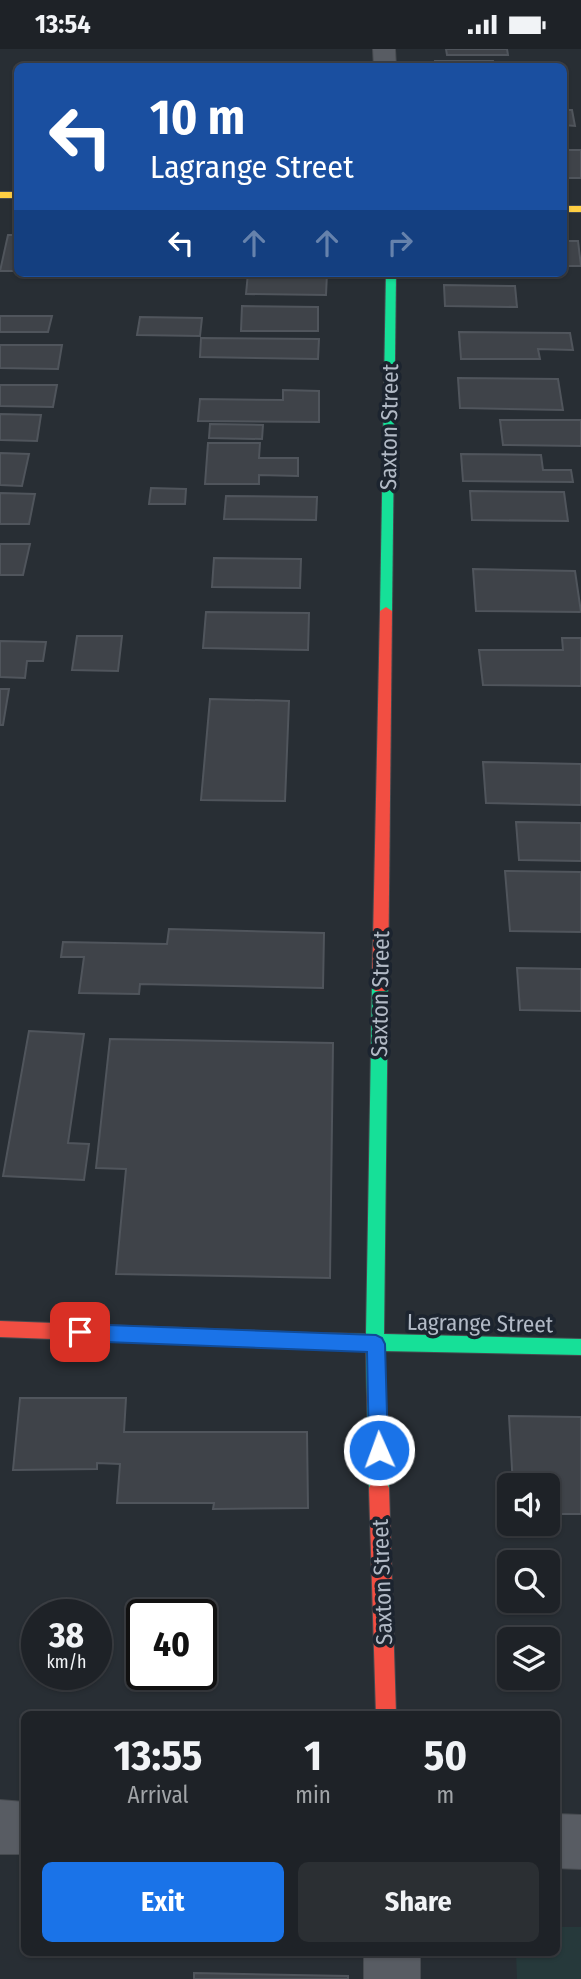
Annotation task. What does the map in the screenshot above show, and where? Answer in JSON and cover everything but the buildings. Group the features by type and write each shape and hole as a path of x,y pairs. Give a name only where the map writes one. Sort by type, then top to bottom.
{"street":[{"name":"Saxton Street","path":"386,1711 376,1344 391,277"},
{"name":"Lagrange Street","path":"0,1329 376,1344 581,1347"},
{"path":"0,1827 21,1828"},
{"path":"560,1841 581,1842"},
{"path":"392,1956 392,1979"}],"shaded area":[{"path":"560,1927 581,1927 581,1979 517,1979 516,1956 560,1956"}],"traffic: fast":[{"path":"386,611 391,277"},
{"path":"379,1488 375,1344 380,987"},
{"path":"312,1341 581,1347"}],"traffic: slow":[{"path":"0,195 14,195"},
{"path":"567,209 581,209"}],"traffic: jam":[{"path":"380,987 386,611"},
{"path":"0,1329 312,1341"},
{"path":"379,1488 386,1711"}],"route":[{"path":"80,1332 376,1344 379,1450"}]}
